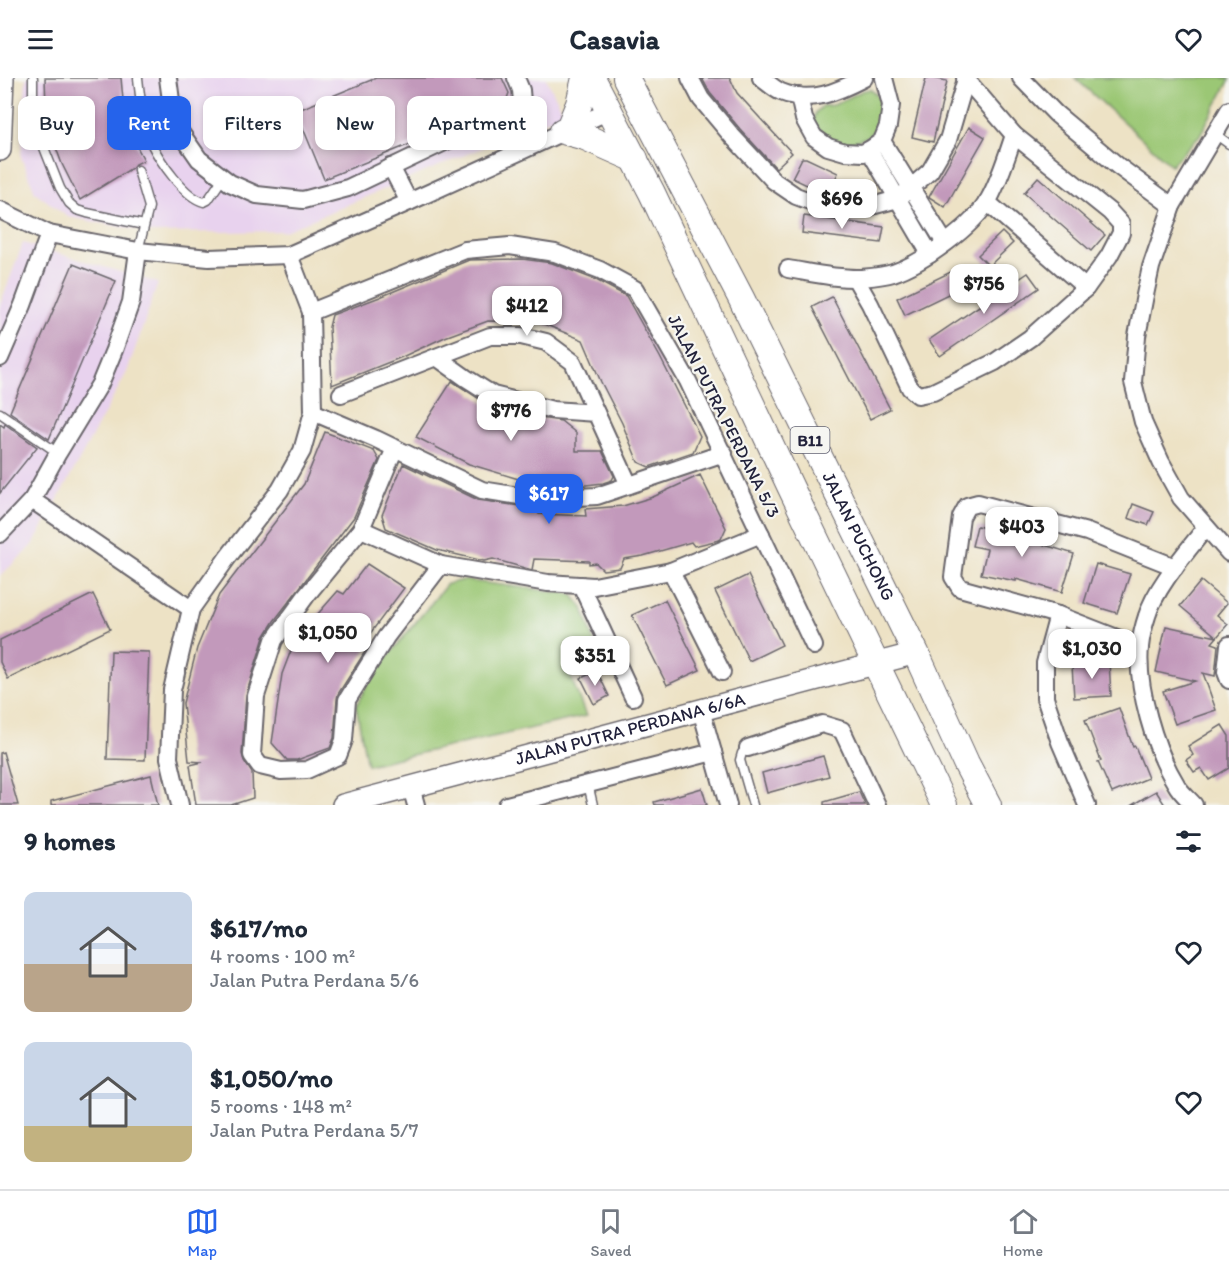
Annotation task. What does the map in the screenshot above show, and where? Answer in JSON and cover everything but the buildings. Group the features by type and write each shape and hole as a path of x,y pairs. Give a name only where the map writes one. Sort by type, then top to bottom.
{"main road":[{"path":"585,78 579,104 566,130 635,159"},
{"name":"B11","path":"592,78 652,192 699,289 791,488 944,805"},
{"path":"615,78 620,88 619,95 609,111 628,115 639,122 664,162 675,171"},
{"name":"JALAN PUCHONG","path":"626,78 741,298 916,653 966,763 988,805"}],"street":[{"path":"0,150 3,78"},
{"path":"168,78 174,123 199,159 230,183 257,195 303,200 348,188 516,108 522,102 521,90 516,78"},
{"path":"690,78 701,99 774,181 796,196 828,208 864,208 904,193 930,171 948,140 966,79"},
{"path":"761,78 780,91 806,98 835,92 864,78"},
{"path":"799,96 804,119 814,137 828,147 845,152 863,153 876,146 888,126 891,105 884,78"},
{"path":"1021,78 1056,114 1118,166 1173,206"},
{"path":"855,278 910,388 918,395 933,392 995,362 1030,338 1086,288 1109,256 1121,233 1121,224 1110,212 1014,135 966,79"},
{"path":"1229,110 1222,139 1173,206 1151,267 1137,336 1133,382 1143,422 1180,498 1229,553"},
{"path":"0,210 49,234 138,251 209,258 289,255 609,111"},
{"path":"788,269 855,278 892,273 915,263 960,232 980,213 1008,154 1014,135"},
{"path":"876,146 904,193 930,254"},
{"path":"391,167 409,202"},
{"path":"904,193 945,243"},
{"path":"987,202 1086,288"},
{"path":"0,358 23,305 49,234"},
{"name":"JALAN PUTRA PERDANA 5/3","path":"311,312 465,250 510,246 555,253 600,270 635,289 688,381 814,646"},
{"path":"0,534 32,500 100,384 130,302 138,251"},
{"path":"180,805 169,758 172,690 191,609 280,489 302,451 313,412 311,312 289,255"},
{"path":"341,394 490,336 521,336 546,342 573,362 629,485"},
{"path":"438,358 493,395 553,410 596,412"},
{"path":"313,412 482,490 538,499 597,496 724,453"},
{"path":"395,448 361,529 306,596 274,640 256,696 252,755 260,766 281,771 307,770 338,756 344,740 347,700 386,637 441,565"},
{"path":"32,500 191,609"},
{"path":"1140,647 1058,615 960,588 952,577 961,517 967,506 978,503 1087,532 1175,567"},
{"path":"1194,805 1177,786 1162,756 1148,719 1140,672 1140,647 1147,614 1163,584 1206,527"},
{"path":"361,529 441,565 548,583 594,586 671,571 761,534"},
{"path":"671,571 722,672"},
{"path":"581,585 633,697"},
{"path":"1058,615 1045,663 1045,698 1060,742 1087,805"},
{"path":"1229,645 1226,672 1229,680"},
{"name":"JALAN PUTRA PERDANA 6/6A","path":"343,805 414,796 701,710 916,653"},
{"path":"701,710 728,805"},
{"path":"748,748 822,724 842,730 877,805"},
{"path":"507,805 713,753"}],"lane":[{"path":"33,78 33,97 39,135 60,188 69,203 77,210 87,213 144,225"},
{"path":"138,78 140,102 151,143 175,181 198,201 204,202 208,200 223,178"},
{"path":"138,170 149,207 138,251"},
{"path":"0,413 58,453"},
{"path":"748,748 742,753 740,760 753,805"},
{"path":"588,784 593,805"}],"shaded area":[{"path":"26,78 546,78 564,113 547,120 547,96 407,96 407,150 477,150 285,231 154,233 68,217 35,192 21,157 21,150 95,150 95,96 25,96"},
{"path":"23,243 158,283 127,372 33,545 0,576 0,305"}],"green space":[{"path":"1075,78 1229,78 1229,81 1200,135 1171,165"},
{"path":"870,89 880,100 882,113 878,128 867,137 847,144 830,139 817,128 813,120 816,112 823,106 834,105"},
{"path":"463,580 572,594 583,608 599,657 570,675 586,716 367,765 356,706 372,676 447,584"}]}
